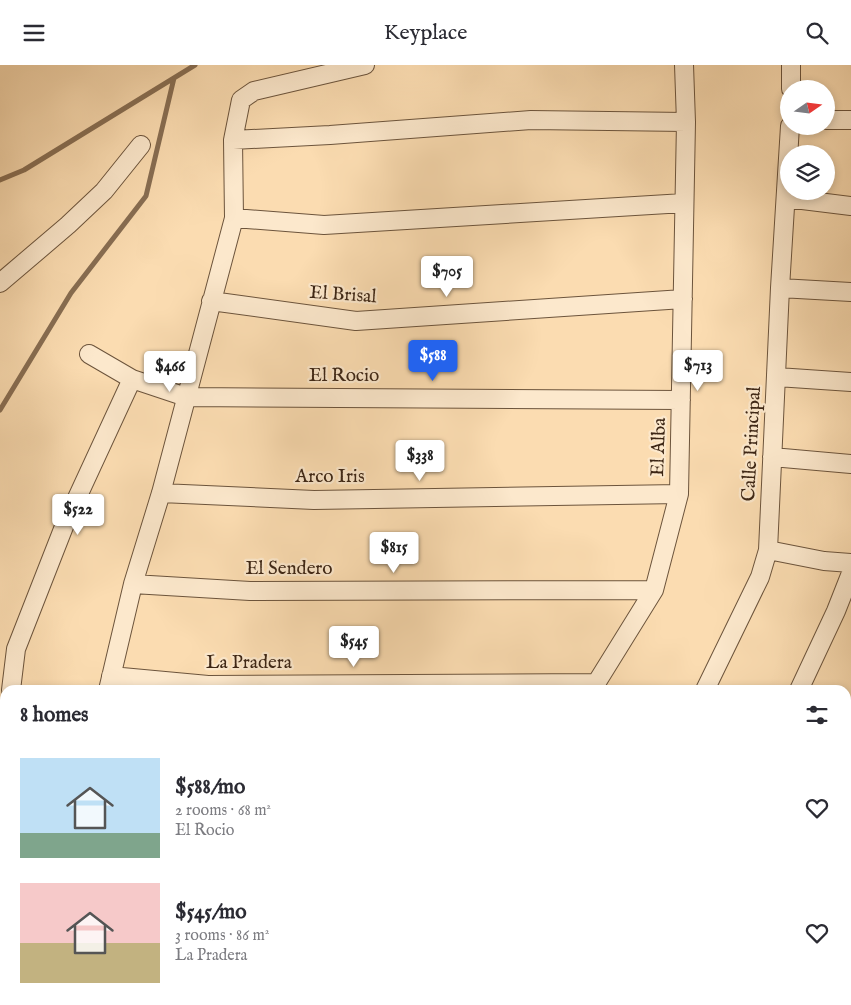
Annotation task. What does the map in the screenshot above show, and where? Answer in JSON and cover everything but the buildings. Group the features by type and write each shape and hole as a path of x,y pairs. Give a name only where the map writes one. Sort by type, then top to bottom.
{"street":[{"path":"109,683 134,584 161,493 234,218 233,140 241,100 254,91 366,65"},
{"name":"El Alba","path":"595,685 654,590 679,494 686,122 684,65"},
{"path":"791,65 791,80"},
{"path":"835,119 851,120"},
{"path":"233,140 532,120 686,122"},
{"path":"0,283 68,225 104,191 141,145"},
{"name":"Calle Principal","path":"707,685 760,577 768,550 786,200"},
{"path":"802,200 851,206"},
{"path":"234,218 324,225 684,203"},
{"path":"780,288 851,292"},
{"name":"El Brisal","path":"211,301 356,321 683,299"},
{"name":"El Rocio","path":"89,354 132,379 186,397 681,400"},
{"path":"777,377 851,382"},
{"path":"12,685 16,649 65,524 132,379"},
{"path":"772,457 851,464"},
{"name":"Arco Iris","path":"161,493 314,500 679,494"},
{"path":"768,550 824,561 851,563"},
{"path":"801,685 836,611 851,573"},
{"name":"El Sendero","path":"134,584 250,591 654,590"},
{"name":"La Pradera","path":"109,683 208,685"}],"waterway":[{"path":"0,180 24,170 195,65"},
{"path":"0,410 71,293 146,196 174,78"}]}
